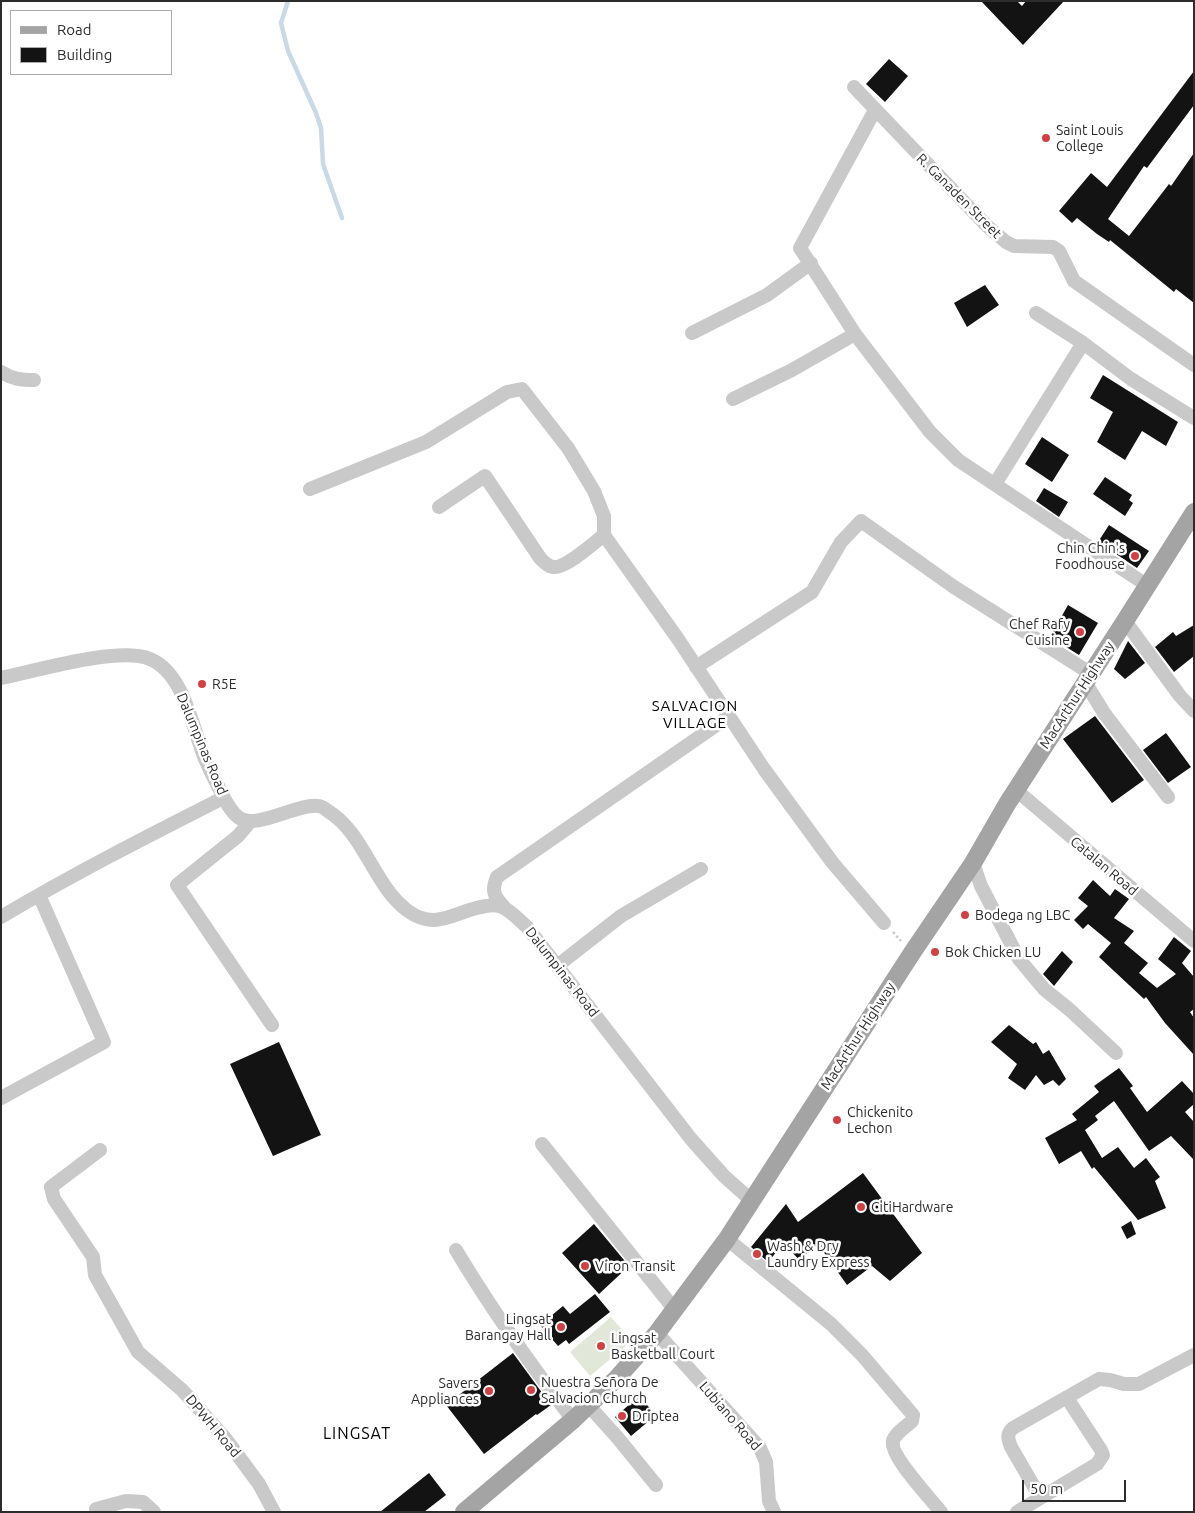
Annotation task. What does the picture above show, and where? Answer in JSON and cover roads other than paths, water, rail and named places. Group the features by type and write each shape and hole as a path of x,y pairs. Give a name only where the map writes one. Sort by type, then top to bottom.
{"main road":[{"name":"MacArthur Highway","path":"464,1512 589,1406 631,1364 675,1310 752,1202 912,953 973,863 1016,790 1194,512"}],"street":[{"name":"R. Ganaden Street","path":"854,87 986,226 1014,246 1053,246 1059,251 1074,281 1194,365"},
{"path":"875,110 800,248 855,334 930,432 958,460 1148,586"},
{"path":"692,333 767,295 810,263"},
{"path":"1036,313 1082,343 1131,379 1194,418"},
{"path":"733,399 792,370 855,334"},
{"path":"995,484 1082,343"},
{"path":"1,372 18,380 34,380"},
{"path":"310,489 426,442 507,392 522,389 568,448 594,491 604,516 604,535 764,769 832,862 884,922"},
{"path":"439,507 485,476 540,558 545,563 554,567 563,566 604,535"},
{"path":"696,667 812,592 841,542 861,522 1088,678 1104,713 1168,798"},
{"path":"1125,621 1180,696 1194,710"},
{"name":"Dalumpinas Road","path":"1,678 107,655 149,659 165,669 174,680 183,697 205,759 223,798 239,818 250,822"},
{"path":"504,907 493,891 497,877 728,717"},
{"name":"Catalan Road","path":"1016,790 1194,941"},
{"path":"1,917 39,894 223,798"},
{"path":"272,1026 177,885 238,836 250,822 299,808 320,806 336,816 353,835 381,880 398,902 416,916 428,920 443,920 472,908 492,905 504,907"},
{"path":"973,863 981,886 1019,959 1044,989 1070,1010 1116,1053"},
{"path":"557,966 621,916 700,869"},
{"path":"1,1098 104,1042 39,894"},
{"name":"Dalumpinas Road","path":"504,907 527,927 691,1139 724,1176 752,1202"},
{"path":"542,1144 675,1310"},
{"name":"DPWH Road","path":"100,1150 51,1187 54,1199 93,1258 96,1275 138,1352 182,1390 225,1438 259,1484 274,1512"},
{"path":"727,1238 832,1324 862,1355 913,1415 912,1421 895,1436 892,1442 893,1448 905,1468 941,1512"},
{"path":"456,1250 509,1333 573,1420"},
{"name":"Lubiano Road","path":"656,1333 760,1448 766,1462 769,1501 774,1512"},
{"path":"1040,1497 1011,1447 1008,1434 1013,1428 1100,1379 1124,1384 1139,1384 1194,1354"},
{"path":"1017,1512 1097,1464 1103,1456 1067,1398"},
{"path":"589,1406 656,1485"},
{"path":"96,1509 126,1501 143,1502 154,1512"}],"waterway":[{"path":"288,1 281,23 288,51 321,128 323,164 342,218"}],"place":[{"name":"Saint Louis College","path":"1046,138"},
{"name":"Chin Chin's Foodhouse","path":"1135,556"},
{"name":"Chef Rafy Cuisine","path":"1080,632"},
{"name":"R5E","path":"202,684"},
{"name":"Bodega ng LBC","path":"965,915"},
{"name":"Bok Chicken LU","path":"935,952"},
{"name":"Chickenito Lechon","path":"837,1120"},
{"name":"CitiHardware","path":"861,1207"},
{"name":"Wash & Dry Laundry Express","path":"757,1254"},
{"name":"Viron Transit","path":"585,1266"},
{"name":"Lingsat Barangay Hall","path":"561,1327"},
{"name":"Lingsat Basketball Court","path":"601,1346"},
{"name":"Nuestra Señora De Salvacion Church","path":"531,1390"},
{"name":"Savers Appliances","path":"489,1391"},
{"name":"Driptea","path":"622,1416"}],"district":[{"name":"SALVACION VILLAGE","path":"695,714"},
{"name":"LINGSAT","path":"357,1434"}]}
